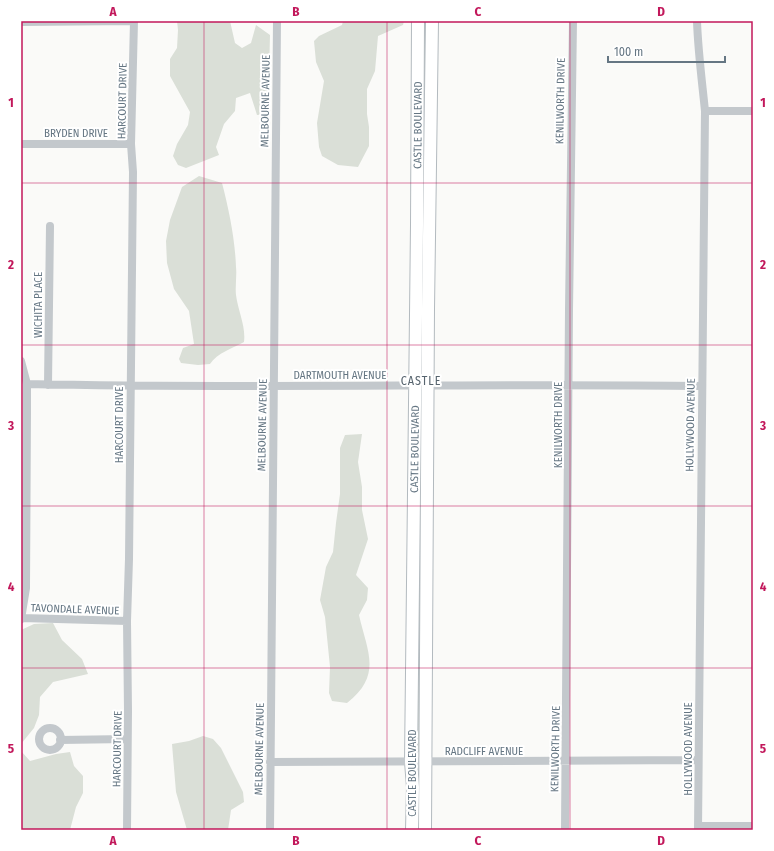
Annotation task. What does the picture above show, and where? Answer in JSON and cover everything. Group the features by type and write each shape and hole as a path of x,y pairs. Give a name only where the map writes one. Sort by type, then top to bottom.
{"street":[{"path":"21,22 134,21"},
{"name":"HARCOURT DRIVE","path":"127,830 127,621 129,566 134,21"},
{"name":"MELBOURNE AVENUE","path":"270,830 277,21"},
{"name":"CASTLE BOULEVARD","path":"412,830 418,21"},
{"name":"CASTLE BOULEVARD","path":"425,830 426,573 432,21"},
{"name":"KENILWORTH DRIVE","path":"565,830 573,21"},
{"name":"HOLLYWOOD AVENUE","path":"697,21 705,111 698,828"},
{"path":"705,111 753,111"},
{"name":"BRYDEN DRIVE","path":"21,144 132,144"},
{"path":"417,178 430,178"},
{"name":"WICHITA PLACE","path":"48,385 50,226"},
{"path":"21,361 27,384 26,588 21,618"},
{"name":"DARTMOUTH AVENUE","path":"27,384 131,386 702,386"},
{"path":"414,573 426,573"},
{"name":"TAVONDALE AVENUE","path":"21,618 127,621"},
{"path":"60,740 127,739"},
{"name":"RADCLIFF AVENUE","path":"270,762 698,760"},
{"path":"698,828 753,826"}],"shaded area":[{"path":"177,21 230,21 235,43 242,48 251,43 256,25 270,35 268,114 257,115 250,93 236,98 235,111 224,124 216,147 219,155 186,168 178,165 173,156 177,144 188,125 190,112 170,76 170,59 177,48"},
{"path":"343,21 404,21 403,25 378,36 375,71 367,89 369,146 358,167 338,165 322,156 319,147 317,123 324,81 316,62 314,41 319,36 342,25"},
{"path":"423,26 427,27 425,171 423,172"},
{"path":"199,176 222,183 233,235 236,270 236,295 243,324 244,342 221,354 210,364 198,365 181,363 179,359 183,348 194,344 189,311 174,289 167,263 166,241 170,220 182,187"},
{"path":"362,434 358,462 362,487 362,510 368,539 356,575 368,588 367,600 359,615 370,662 369,672 365,682 358,693 347,703 332,701 329,693 330,667 325,617 320,600 326,567 333,552 340,494 340,448 345,435"},
{"path":"419,583 422,584 420,752 416,752"},
{"path":"53,623 62,640 82,659 88,674 53,682 40,697 39,715 34,728 21,744 21,630 34,624"},
{"path":"203,736 213,739 221,748 243,792 244,802 231,810 228,830 187,830 176,792 172,744 189,741"},
{"path":"21,751 30,761 70,752 74,766 83,776 83,793 76,807 70,830 21,830"}],"district":[{"name":"CASTLE","path":"421,381"}]}
